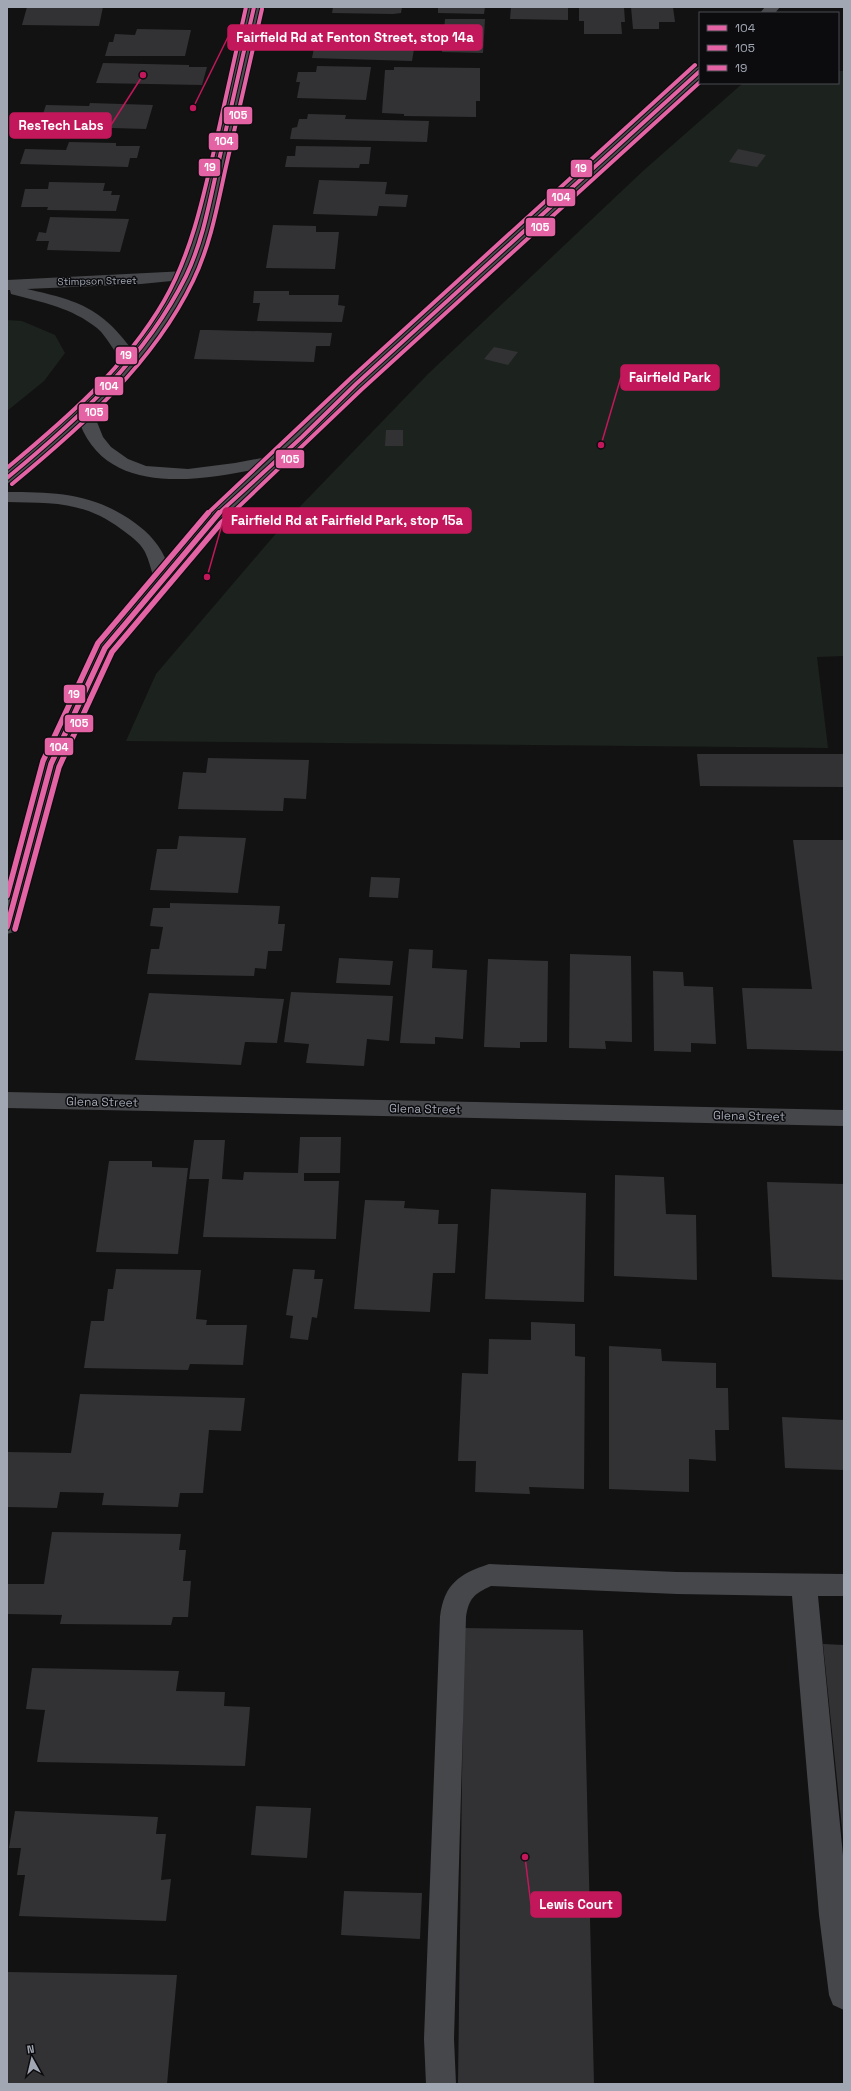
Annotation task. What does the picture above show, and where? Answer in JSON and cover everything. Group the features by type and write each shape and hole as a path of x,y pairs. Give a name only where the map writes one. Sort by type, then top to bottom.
{"main road":[{"path":"7,478 39,453 84,411 132,361 165,314 186,276 207,217 254,7"},
{"path":"7,927 52,764 77,706 106,648 162,578 216,517 356,384 699,72"},
{"path":"84,411 91,431 106,452 122,462 146,470 178,475 215,473 276,460"},
{"path":"7,497 54,498 87,502 115,515 138,533 154,552 162,578"}],"street":[{"name":"Stimpson Street","path":"7,284 61,281 135,280 186,276"},
{"name":"Stimpson Street","path":"7,288 56,300 94,319 104,325 132,361"},
{"name":"Glena Street","path":"7,1100 844,1118"},
{"path":"441,2084 439,2040 454,1602 463,1590 472,1582 489,1576 676,1583 844,1585"},
{"path":"804,1585 834,1915 844,1995"}],"shaded area":[{"path":"839,71 844,71 844,656 817,657 828,748 126,741 156,674 290,517 428,374 643,171 742,84 839,84"},
{"path":"7,320 22,321 55,335 65,353 44,381 7,411"}],"building":[{"path":"27,7 103,7 99,26 22,25"},
{"path":"333,7 402,7 401,13 393,14 332,13"},
{"path":"438,7 485,7 484,14 438,13"},
{"path":"511,7 568,7 568,20 510,19"},
{"path":"579,7 624,7 625,22 621,22 622,34 584,34 584,21 579,21"},
{"path":"631,7 673,7 675,22 659,22 659,29 633,29"},
{"path":"445,19 485,19 483,53 442,52"},
{"path":"137,29 191,30 185,56 105,56 109,42 113,42 115,34 135,35"},
{"path":"328,31 388,33 387,42 415,43 412,61 312,58 314,48 325,48"},
{"path":"103,63 189,65 189,67 207,67 202,85 96,83"},
{"path":"317,66 371,67 366,100 297,98 300,82 296,82 298,72 316,72"},
{"path":"394,67 480,68 480,101 476,101 476,117 404,116 404,114 382,113 385,70 394,70"},
{"path":"90,103 153,105 146,129 79,127 80,124 40,123 46,105 89,106"},
{"path":"308,114 346,115 345,119 429,121 427,142 290,139 292,128 297,127 299,119 307,119"},
{"path":"69,142 116,143 116,146 140,146 137,158 130,158 128,167 20,164 25,149 66,150"},
{"path":"296,146 371,147 369,164 360,164 359,168 285,167 287,156 295,156"},
{"path":"738,149 766,155 757,167 729,162"},
{"path":"319,180 387,182 385,194 408,195 406,207 379,206 377,216 313,214"},
{"path":"49,182 105,183 103,191 112,191 111,195 120,195 116,211 47,210 48,207 21,207 25,189 48,189"},
{"path":"50,217 129,219 120,252 47,250 49,241 36,241 39,232 46,233"},
{"path":"273,225 316,226 316,232 339,232 335,269 266,268"},
{"path":"254,291 289,291 289,295 339,295 338,305 345,306 342,322 257,321 260,303 253,303"},
{"path":"200,330 332,333 330,346 316,346 314,362 194,359"},
{"path":"494,347 518,352 508,365 484,359"},
{"path":"386,430 403,430 403,446 385,446"},
{"path":"697,754 844,754 844,787 700,786"},
{"path":"208,758 309,760 306,799 284,798 283,811 178,809 183,772 206,773"},
{"path":"179,836 246,838 238,893 150,890 157,849 177,849"},
{"path":"793,840 844,840 844,1051 747,1049 742,988 812,989"},
{"path":"371,877 400,878 398,898 369,897"},
{"path":"170,903 280,906 278,924 285,924 282,951 268,951 266,969 255,968 254,976 147,974 151,949 159,949 163,927 150,926 153,908 170,908"},
{"path":"409,949 433,950 432,968 467,970 463,1039 435,1037 435,1044 400,1043"},
{"path":"570,954 631,956 632,1042 605,1041 606,1049 569,1048"},
{"path":"339,958 393,961 390,985 336,983"},
{"path":"488,959 548,961 547,1042 520,1042 520,1048 484,1047"},
{"path":"653,971 683,972 684,986 713,987 716,1044 691,1043 691,1052 654,1051"},
{"path":"291,992 393,996 389,1041 367,1039 364,1066 306,1063 309,1044 284,1042"},
{"path":"149,993 284,999 277,1043 245,1042 241,1065 135,1060"},
{"path":"300,1137 341,1137 340,1173 304,1173 304,1181 339,1181 336,1239 203,1237 209,1179 189,1179 194,1140 225,1140 222,1179 243,1180 244,1172 298,1173"},
{"path":"109,1161 152,1161 152,1167 188,1168 178,1254 96,1252"},
{"path":"615,1175 664,1177 666,1214 696,1215 697,1280 614,1276"},
{"path":"767,1182 844,1184 844,1280 772,1277"},
{"path":"491,1189 586,1193 584,1302 485,1299"},
{"path":"365,1200 405,1201 404,1208 439,1210 438,1224 458,1224 455,1273 433,1273 430,1312 354,1309"},
{"path":"116,1269 201,1270 196,1319 207,1320 206,1325 247,1325 243,1365 190,1364 188,1370 84,1368 91,1321 104,1321 108,1289 113,1289"},
{"path":"293,1269 315,1270 314,1279 323,1279 317,1318 312,1317 308,1340 290,1338 293,1316 286,1315"},
{"path":"531,1322 575,1324 575,1356 585,1357 584,1489 529,1487 530,1494 475,1492 476,1461 458,1461 462,1373 488,1374 489,1339 531,1340"},
{"path":"609,1346 661,1349 662,1361 716,1363 716,1388 728,1388 729,1430 715,1430 716,1461 689,1459 689,1492 609,1489"},
{"path":"80,1394 245,1398 241,1431 209,1430 203,1493 180,1493 178,1507 102,1505 104,1493 60,1492 57,1508 7,1507 7,1452 71,1453"},
{"path":"782,1417 844,1420 844,1470 785,1468"},
{"path":"52,1532 181,1534 179,1550 186,1550 183,1581 191,1581 188,1617 173,1617 171,1625 60,1624 62,1615 7,1614 7,1584 44,1584"},
{"path":"464,1628 583,1630 594,2084 458,2084"},
{"path":"823,1644 844,1645 844,1838 843,1838"},
{"path":"32,1668 179,1671 176,1691 225,1692 224,1706 250,1707 245,1766 37,1762 45,1710 26,1709"},
{"path":"256,1806 311,1808 307,1858 251,1855"},
{"path":"15,1811 158,1817 156,1834 166,1834 161,1880 171,1879 166,1921 19,1916 25,1875 17,1875 21,1848 9,1848"},
{"path":"344,1891 422,1893 420,1939 341,1935"},
{"path":"7,1972 177,1975 167,2084 7,2084"}],"transit line":[{"name":"19","path":"7,468 82,403 105,379 147,328 164,300 179,271 197,220 246,7"},
{"name":"104","path":"7,478 84,411 131,362 170,306 186,276 192,263 204,224 254,7"},
{"name":"105","path":"12,484 90,416 114,392 157,340 193,281 204,254 216,213 262,9"},
{"name":"19","path":"7,896 43,761 98,643 209,512 351,378 695,65"},
{"name":"104","path":"7,927 51,764 105,648 215,517 302,437 356,384 699,72"},
{"name":"105","path":"15,929 59,767 112,652 221,523 307,443 361,390 699,83"}],"place":[{"name":"ResTech Labs","path":"143,75"},
{"name":"Fairfield Rd at Fenton Street, stop 14a","path":"193,108"},
{"name":"Fairfield Park","path":"601,445"},
{"name":"Fairfield Rd at Fairfield Park, stop 15a","path":"207,577"},
{"name":"Lewis Court","path":"525,1857"}]}
